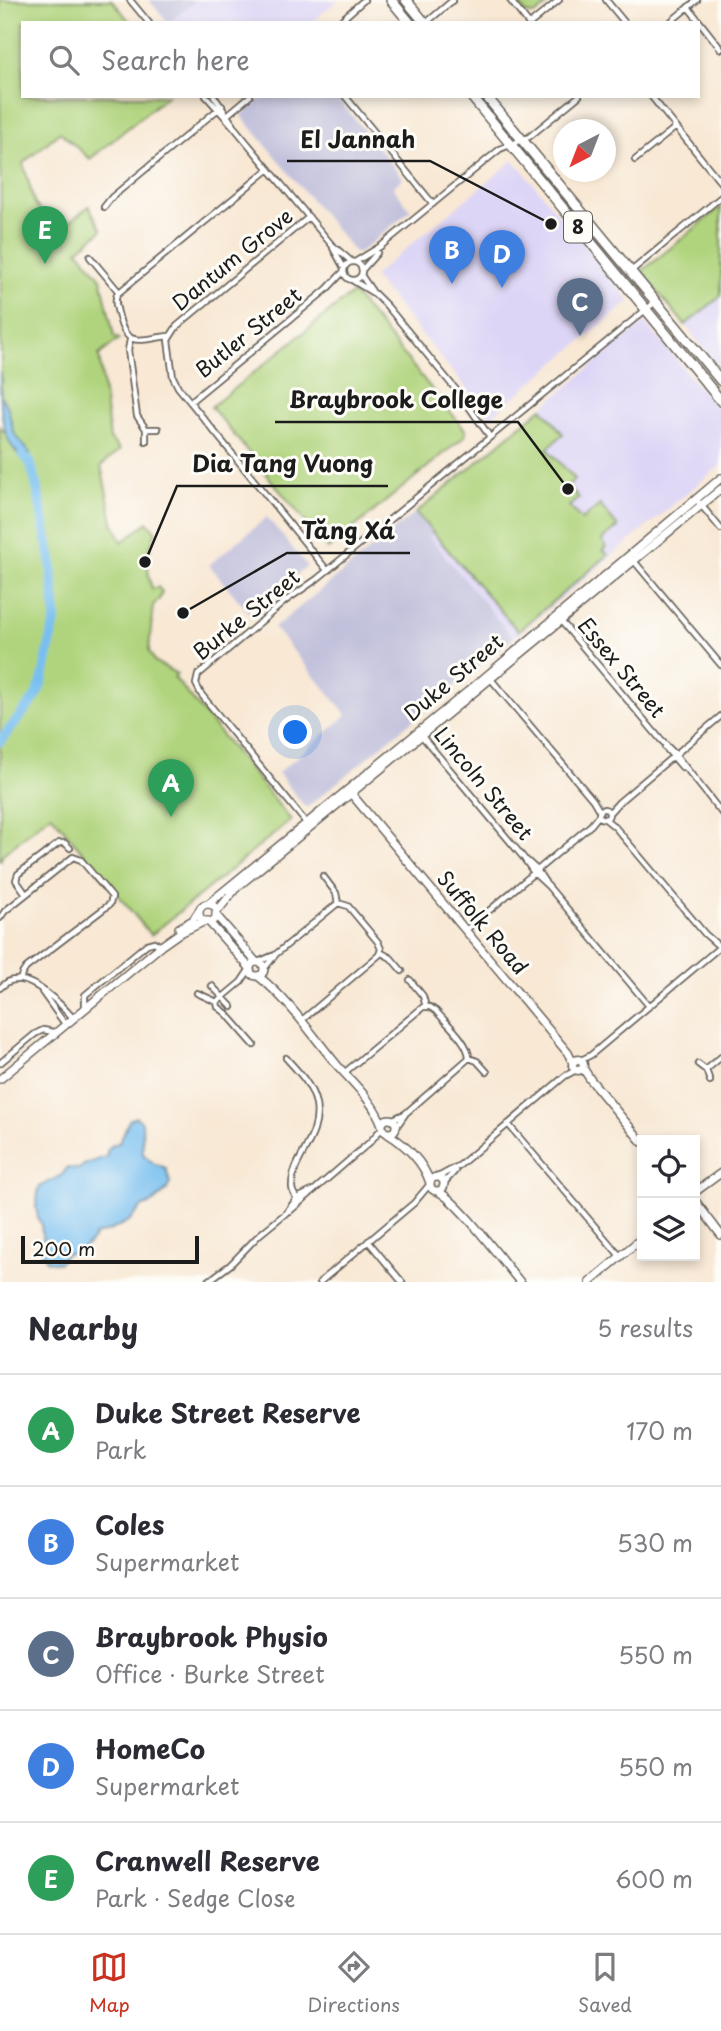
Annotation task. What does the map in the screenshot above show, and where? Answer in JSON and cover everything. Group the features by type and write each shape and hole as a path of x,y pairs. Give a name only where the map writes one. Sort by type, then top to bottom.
{"highway":[{"path":"391,0 408,21"},
{"path":"407,0 424,21"},
{"name":"8","path":"473,98 721,401"},
{"name":"8","path":"488,98 721,382"}],"street":[{"path":"130,0 147,21"},
{"path":"340,21 364,0"},
{"path":"428,21 453,0"},
{"path":"510,0 528,21"},
{"path":"533,21 559,0"},
{"path":"606,0 623,21"},
{"path":"672,21 696,0"},
{"path":"688,8 698,21"},
{"path":"700,23 721,49"},
{"path":"207,98 217,111 226,116"},
{"path":"216,98 234,127 331,244 360,265 361,272 374,294"},
{"path":"226,116 248,98"},
{"path":"347,98 433,204"},
{"path":"354,262 382,246 500,149 532,135 577,98"},
{"path":"653,98 721,183"},
{"path":"104,207 112,197 222,106"},
{"path":"635,160 676,127"},
{"path":"130,340 122,331 116,305 115,297 119,292 269,169"},
{"path":"630,272 721,197"},
{"name":"Dantum Grove","path":"309,218 177,326 169,336 173,377 327,570"},
{"path":"331,244 351,279 374,294 395,315 491,437"},
{"path":"361,272 382,246"},
{"path":"90,257 119,292"},
{"name":"Butler Street","path":"190,401 327,289 354,262"},
{"name":"Butler Street","path":"327,289 361,272"},
{"name":"Burke Street","path":"627,323 634,314 638,301"},
{"name":"Burke Street","path":"308,825 201,694 196,681 204,667 654,303"},
{"path":"130,340 169,336"},
{"path":"130,340 128,350 137,416 146,429 146,441"},
{"path":"146,429 158,429"},
{"name":"Duke Street","path":"559,618 635,562 721,478"},
{"name":"Duke Street","path":"208,904 349,793 559,618 629,555 699,502 721,489"},
{"path":"699,502 721,528"},
{"path":"629,555 721,665"},
{"name":"Essex Street","path":"559,618 721,812"},
{"path":"320,1282 719,948 489,676"},
{"path":"465,930 721,716"},
{"name":"Lincoln Street","path":"420,734 649,1006"},
{"name":"Suffolk Road","path":"349,793 637,1136"},
{"name":"Duke Street","path":"216,914 236,888 308,825"},
{"path":"26,894 16,880 18,874 59,843 65,843 70,848"},
{"path":"0,918 73,856 81,860 112,897 112,901 26,968 20,980"},
{"path":"323,876 336,893 338,903"},
{"path":"301,1021 380,952 378,942 348,906 338,903"},
{"path":"218,1002 241,982 260,973 276,954 338,903"},
{"path":"0,1079 179,929 195,919 202,906 208,904 215,907 216,914 253,965 365,1097 393,1124 418,1162 520,1282"},
{"path":"199,911 200,917 253,965 263,964 260,973"},
{"path":"161,946 216,914"},
{"path":"380,952 388,956 402,971"},
{"path":"241,982 253,965 276,954"},
{"path":"0,988 20,980 52,996 73,1018"},
{"path":"410,980 423,996 426,1007"},
{"path":"212,986 232,1007"},
{"path":"41,991 66,1025"},
{"path":"197,993 218,1002"},
{"path":"218,1002 218,1007 254,1045"},
{"path":"344,1073 426,1007"},
{"path":"426,1007 436,1011 458,1037 467,1048 469,1058"},
{"path":"0,1063 35,1034 43,1030 56,1033"},
{"path":"706,1070 721,1057"},
{"path":"286,1058 309,1085 316,1104 316,1126 292,1184 298,1199"},
{"path":"469,1058 477,1061 487,1072"},
{"path":"209,1282 298,1199 312,1191 469,1058"},
{"path":"698,1064 706,1070 710,1081"},
{"path":"365,1097 385,1130 409,1150"},
{"path":"385,1130 384,1121 393,1124"},
{"path":"508,1124 620,1257"},
{"path":"437,1184 460,1165"},
{"path":"696,1198 721,1173"},
{"path":"700,1208 721,1235"},
{"path":"368,1241 402,1282"},
{"path":"590,1282 637,1242"}],"shaded area":[{"path":"149,0 197,0 171,21 166,21"},
{"path":"196,0 338,0 313,21 170,21"},
{"path":"262,98 338,98 403,178 393,187 411,210 359,253 355,253 241,115"},
{"path":"514,160 630,301 490,417 373,276"},
{"path":"721,296 721,370 685,325"},
{"path":"645,322 721,413 721,465 461,681 373,548"},
{"path":"415,513 432,534 429,537 513,638 306,808 278,773 347,715 274,628"},
{"path":"267,517 307,566 250,614 209,565"}],"green space":[{"path":"0,0 112,0 129,21 21,21 21,98 165,98 90,159 60,132 23,163 35,204 58,231 89,206 102,230 78,250 101,278 114,336 119,339 99,355 110,439 120,450 101,466 113,522 122,542 148,522 156,532 149,553 149,574 152,589 158,587 162,592 153,605 149,651 155,662 177,674 174,677 291,820 151,935 51,814 3,854 0,862 0,427 30,461 28,452 13,430 1,396"},
{"path":"515,0 554,0 535,15 526,13"},
{"path":"721,207 721,296 685,325 641,272"},
{"path":"353,293 466,431 464,437 328,549 211,407"},
{"path":"542,408 563,434 547,449 575,479 568,485 579,498 569,506 582,520 600,505 618,527 602,540 606,547 603,550 608,555 518,631 416,513"}],"water":[{"path":"0,371 1,396 8,408 14,433 30,453 30,462 20,456 7,437 0,399"},
{"path":"136,1117 142,1122 143,1154 153,1163 166,1168 170,1183 166,1191 151,1204 143,1206 129,1221 95,1235 87,1245 79,1251 66,1254 59,1263 47,1261 42,1252 41,1224 36,1207 39,1187 62,1175 67,1168 79,1169 107,1156 111,1146 120,1142 129,1120"}],"waterway":[{"path":"0,741 35,698 42,682 56,616 51,560 36,483 30,462 23,454"}],"place":[{"name":"El Jannah","path":"551,224"},
{"name":"Cranwell Reserve","path":"45,264"},
{"name":"Coles","path":"452,284"},
{"name":"HomeCo","path":"502,288"},
{"name":"Braybrook Physio","path":"580,336"},
{"name":"Braybrook College","path":"568,489"},
{"name":"Dia Tang Vuong","path":"145,562"},
{"name":"Tăng Xá","path":"183,613"},
{"name":"Duke Street Reserve","path":"171,817"}]}
